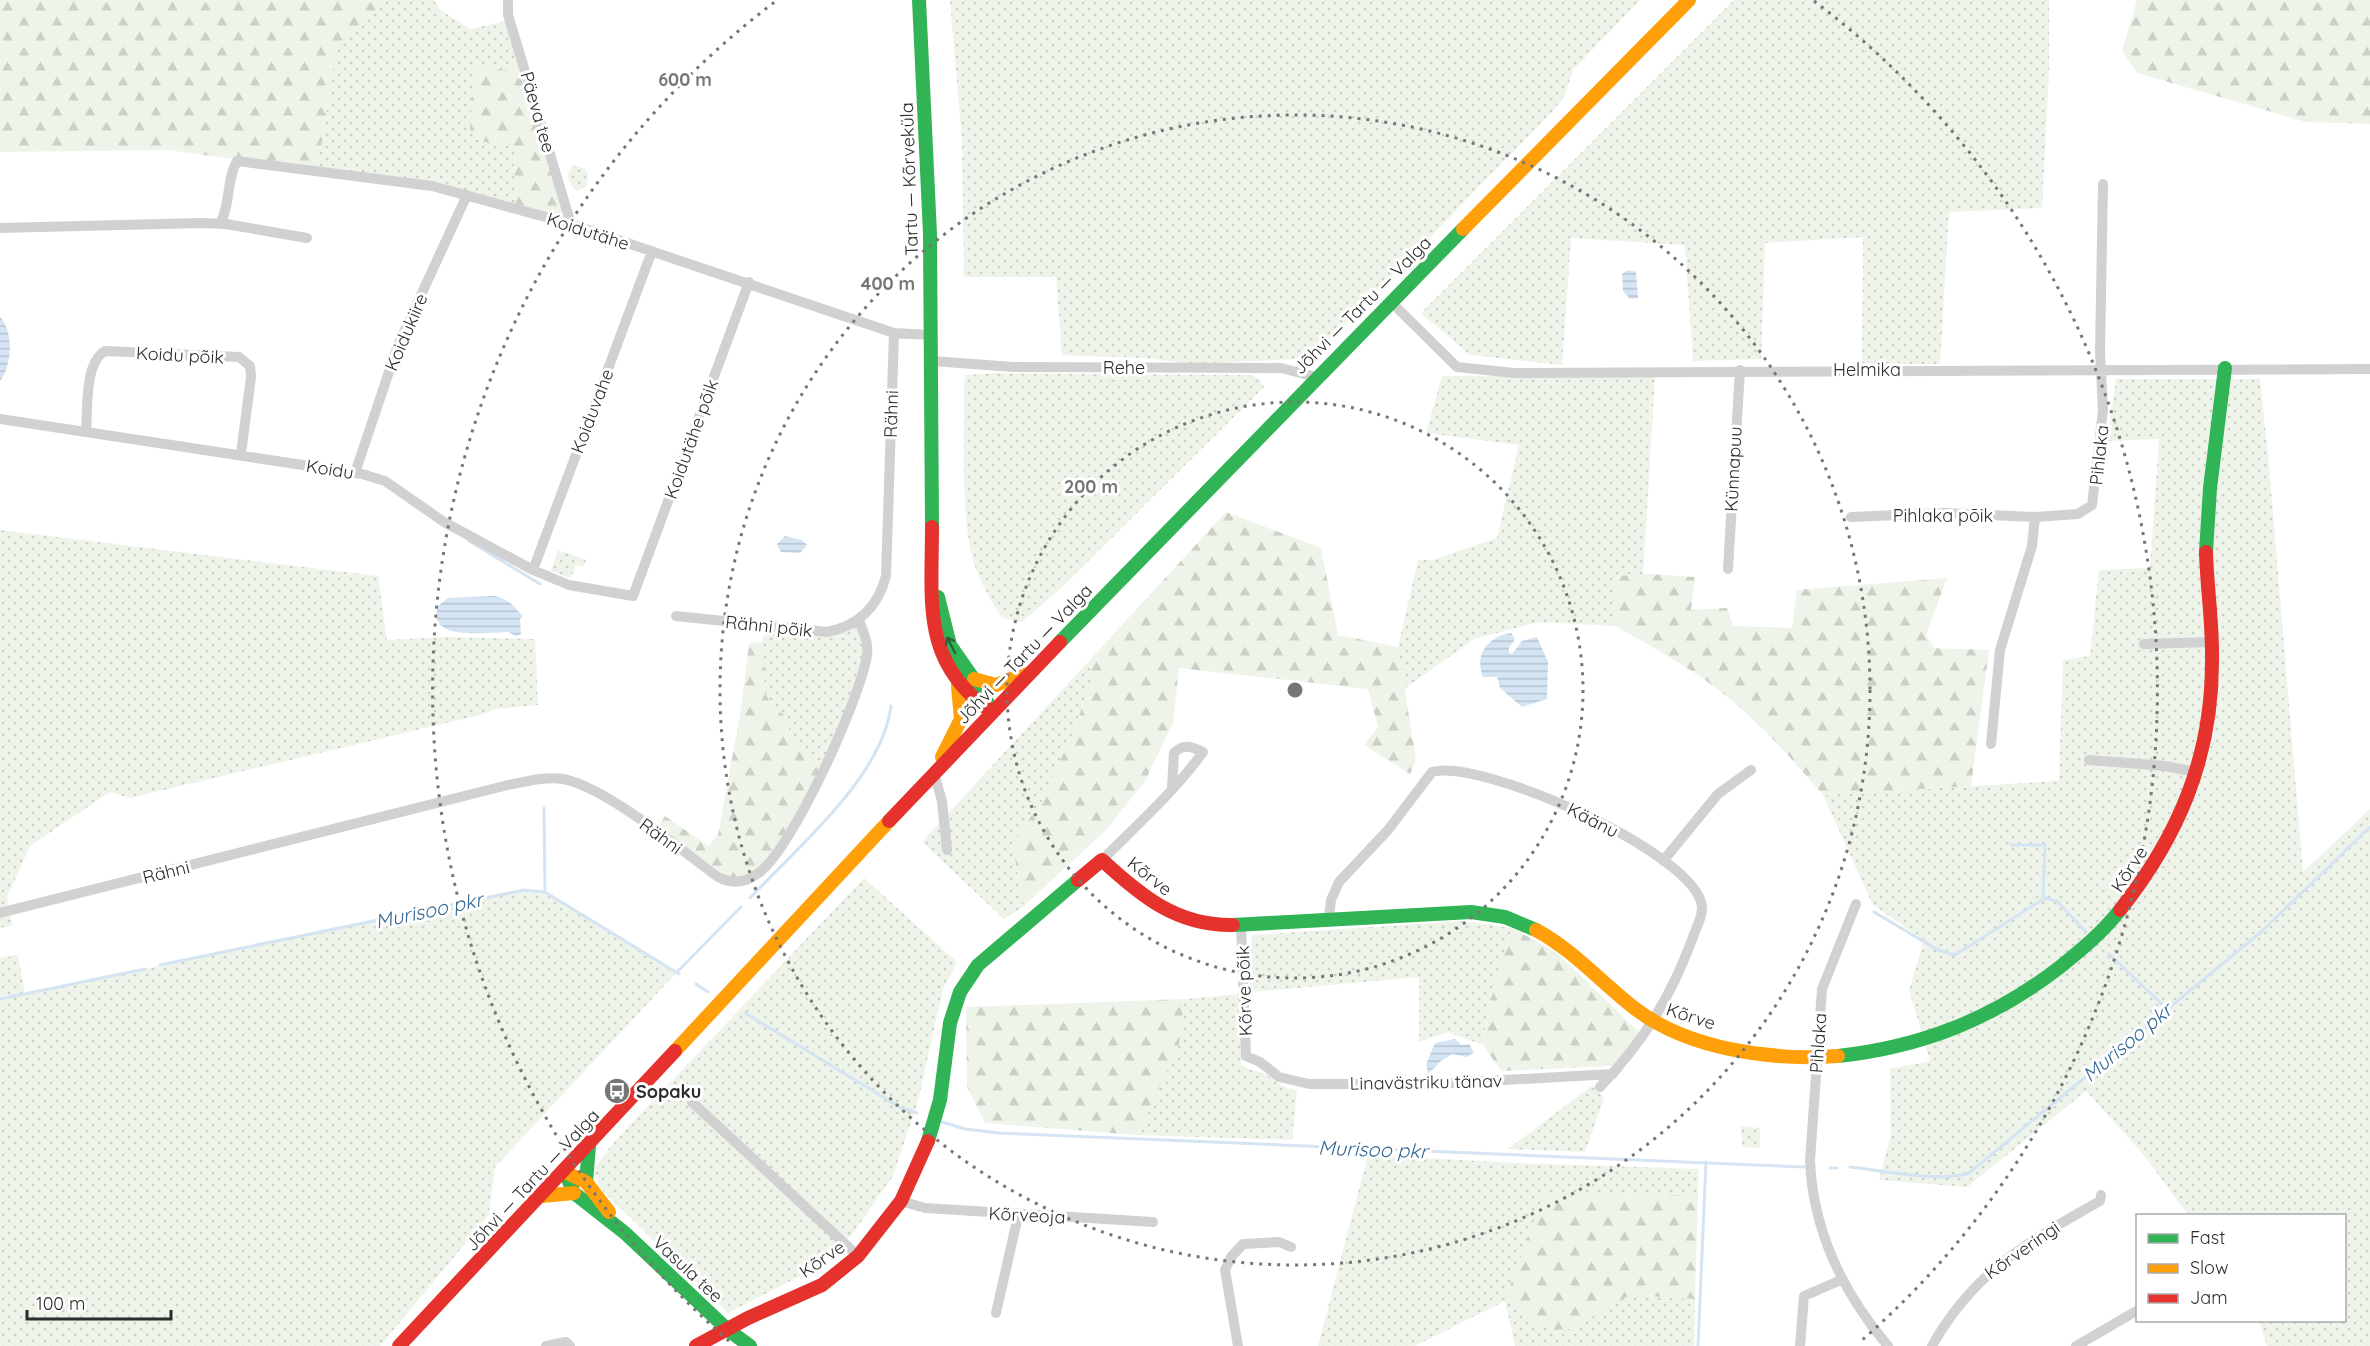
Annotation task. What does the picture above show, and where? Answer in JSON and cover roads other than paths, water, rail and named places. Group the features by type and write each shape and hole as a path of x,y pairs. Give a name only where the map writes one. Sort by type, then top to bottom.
{"main road":[{"name":"Tartu — Kõrveküla","path":"919,0 930,234 933,572 931,601 935,642 944,665 958,686 992,712"},
{"name":"Jõhvi — Tartu — Valga","path":"399,1346 565,1172 992,712 1316,377 1689,0"},
{"name":"Kõrve","path":"696,1346 748,1318 822,1285 858,1256 901,1201 925,1152 940,1100 950,1023 960,992 978,965 1102,860 1146,900 1170,913 1195,922 1241,925 1458,912 1508,918 1542,933 1567,949 1652,1022 1738,1049 1762,1054 1817,1058 1881,1050 1949,1032 1984,1018 2028,993 2058,972 2095,940 2136,894 2154,868 2177,821 2196,771 2212,685 2213,642 2205,560 2206,526 2225,368"},
{"name":"Tartu — Kõrveküla","path":"933,572 944,631 958,659 986,695 992,712"},
{"path":"974,679 996,685 1011,681 1036,667"},
{"path":"930,777 952,741 961,719 958,686"},
{"path":"586,1182 589,1146"},
{"name":"Vasula tee","path":"565,1172 586,1182 625,1233"},
{"name":"Vasula tee","path":"565,1172 574,1193 625,1233 728,1330 750,1346"},
{"path":"542,1196 574,1193"},
{"name":"Vasula tee","path":"728,1330 739,1346"}],"street":[{"name":"Päeva tee","path":"508,0 508,15 571,224"},
{"name":"Koidutähe","path":"220,224 227,205 232,169 237,161 400,180 467,195 571,224 749,282 894,333 931,335"},
{"name":"Pihlaka","path":"2035,518 2078,514 2092,505 2103,410 2101,369 2103,184"},
{"name":"Koidukiire","path":"355,473 398,345 467,195"},
{"path":"0,228 220,224 306,237"},
{"name":"Koiduvahe","path":"533,570 652,251"},
{"name":"Koidutähe põik","path":"633,596 749,282"},
{"name":"Helmika","path":"1391,302 1457,367 1514,373 1740,370 2370,369"},
{"name":"Rähni","path":"0,913 508,785 544,779 566,779 597,792 718,877 732,882 744,881 759,874 775,857 802,814 858,686 867,655 867,642 859,620 875,604 886,576 894,333"},
{"name":"Koidu põik","path":"86,432 91,367 101,353 113,351 238,357 250,366 251,377 241,454"},
{"name":"Rehe","path":"932,361 1013,367 1281,368 1316,377"},
{"name":"Künnapuu","path":"1728,569 1740,370"},
{"name":"Koidu","path":"0,419 241,454 355,473 385,481 444,522 533,570 569,585 633,596"},
{"name":"Pihlaka põik","path":"1851,517 1945,513 2035,518"},
{"path":"1991,744 2000,650 2032,546 2035,518"},
{"name":"Rähni põik","path":"676,616 827,632 842,629 859,620"},
{"path":"2144,644 2213,642"},
{"name":"Kõrve","path":"1102,860 1172,787 1203,752 1190,746 1179,748 1174,753 1172,787"},
{"path":"2089,760 2165,766 2196,771"},
{"name":"Käänu","path":"1329,918 1331,900 1339,882 1388,830 1432,772 1442,770 1471,774 1532,792 1581,812 1634,842 1663,861 1690,884 1700,896 1702,910 1685,958 1652,1022 1631,1056 1600,1087"},
{"path":"1663,861 1718,794 1751,770"},
{"path":"930,777 942,801 947,850"},
{"name":"Pihlaka","path":"1856,904 1822,989 1810,1161 1812,1189 1821,1226 1841,1280 1888,1346"},
{"name":"Kõrve põik","path":"1241,925 1246,1056"},
{"name":"Linavästriku tänav","path":"1246,1056 1260,1062 1279,1077 1309,1084 1433,1084 1613,1074"},
{"path":"692,1102 858,1256"},
{"name":"Kõrveringi","path":"1932,1346 1980,1280 2024,1245 2100,1200 2101,1195"},
{"name":"Kõrveoja","path":"901,1201 925,1208 1018,1216 1153,1222"},
{"path":"996,1313 1018,1216"},
{"path":"1238,1346 1225,1270 1231,1257 1243,1244 1279,1242 1291,1247"},
{"path":"1800,1346 1804,1296 1841,1280"},
{"path":"2076,1346 2136,1311"},
{"path":"546,1346 566,1342 570,1346"}],"water":[{"path":"1628,270 1636,272 1638,298 1630,299 1623,291 1622,274"},
{"path":"0,317 8,331 10,349 7,367 0,381"},
{"path":"785,536 802,540 807,545 800,553 781,552 777,544"},
{"path":"495,596 508,602 523,616 520,619 521,634 516,636 508,632 473,633 449,630 441,625 437,617 438,606 448,598"},
{"path":"1511,633 1515,639 1509,648 1509,653 1512,654 1522,641 1537,637 1548,662 1547,699 1522,707 1500,688 1497,677 1483,677 1480,661 1485,648 1496,638"},
{"path":"1455,1039 1461,1045 1469,1044 1474,1052 1467,1057 1452,1054 1428,1074 1426,1064 1435,1043"}],"waterway":[{"path":"469,541 540,584"},
{"path":"750,898 814,833 855,784 872,759 884,733 891,706"},
{"path":"544,808 545,892"},
{"name":"Murisoo pkr","path":"1850,1167 1943,1177 1969,1173 2261,932 2370,827"},
{"path":"2011,845 2045,845 2043,899"},
{"name":"Murisoo pkr","path":"160,965 524,890 545,892 679,974"},
{"path":"1874,912 1938,950 1955,955 2045,898 2057,901 2086,932"},
{"path":"677,972 741,907"},
{"path":"2109,954 2168,1010"},
{"name":"Murisoo pkr","path":"0,999 145,969"},
{"name":"Murisoo pkr","path":"696,984 708,992"},
{"name":"Murisoo pkr","path":"745,1013 901,1108 917,1113"},
{"name":"Murisoo pkr","path":"942,1122 965,1129 999,1133 1804,1167"},
{"path":"1698,1346 1706,1162"},
{"name":"Murisoo pkr","path":"1830,1168 1837,1168"}],"place":[{"name":"Sopaku","path":"617,1091"}]}
